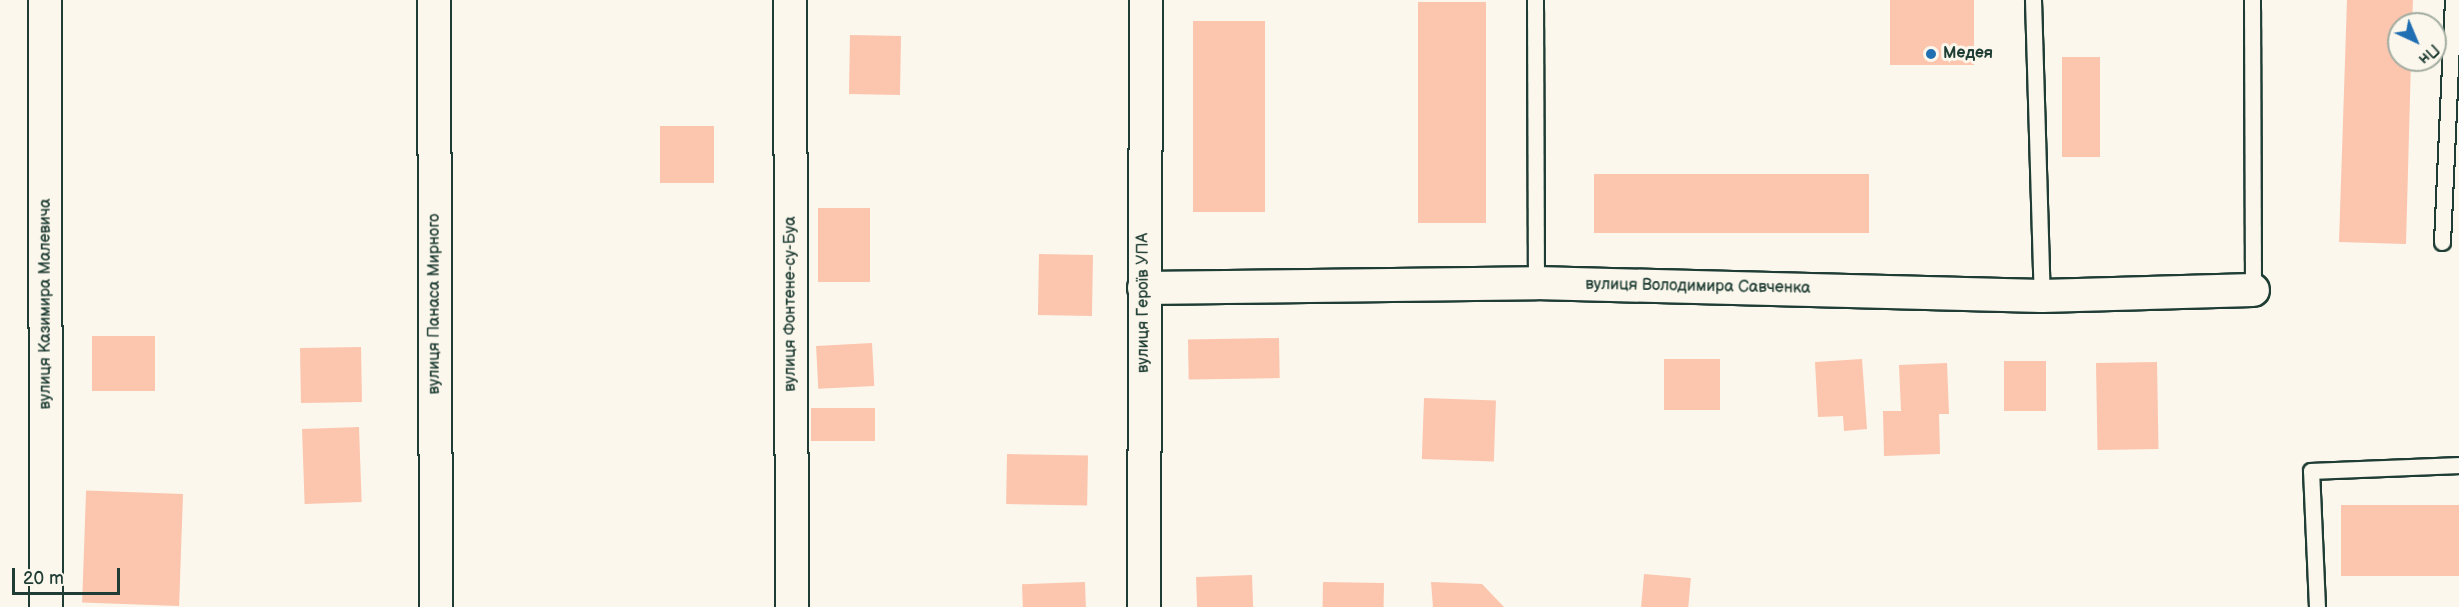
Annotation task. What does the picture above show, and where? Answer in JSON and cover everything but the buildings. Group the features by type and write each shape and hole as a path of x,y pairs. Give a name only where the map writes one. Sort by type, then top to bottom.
{"street":[{"name":"вулиця Казимира Малевича","path":"45,0 46,607"},
{"name":"вулиця Панаса Мирного","path":"434,0 436,607"},
{"name":"вулиця Фонтене-су-Буа","path":"790,0 792,607"},
{"name":"вулиця Героїв УПА","path":"1144,607 1146,0"},
{"name":"вулиця Володимира Савченка","path":"1144,288 1536,283 2042,296 2253,290"}],"lane":[{"path":"1535,0 1536,283"},
{"path":"2033,0 2042,296"},
{"path":"2252,0 2253,290"},
{"path":"2442,242 2453,0"},
{"path":"2317,607 2311,471 2459,465"}],"place":[{"name":"Медея","path":"1931,54"}]}
